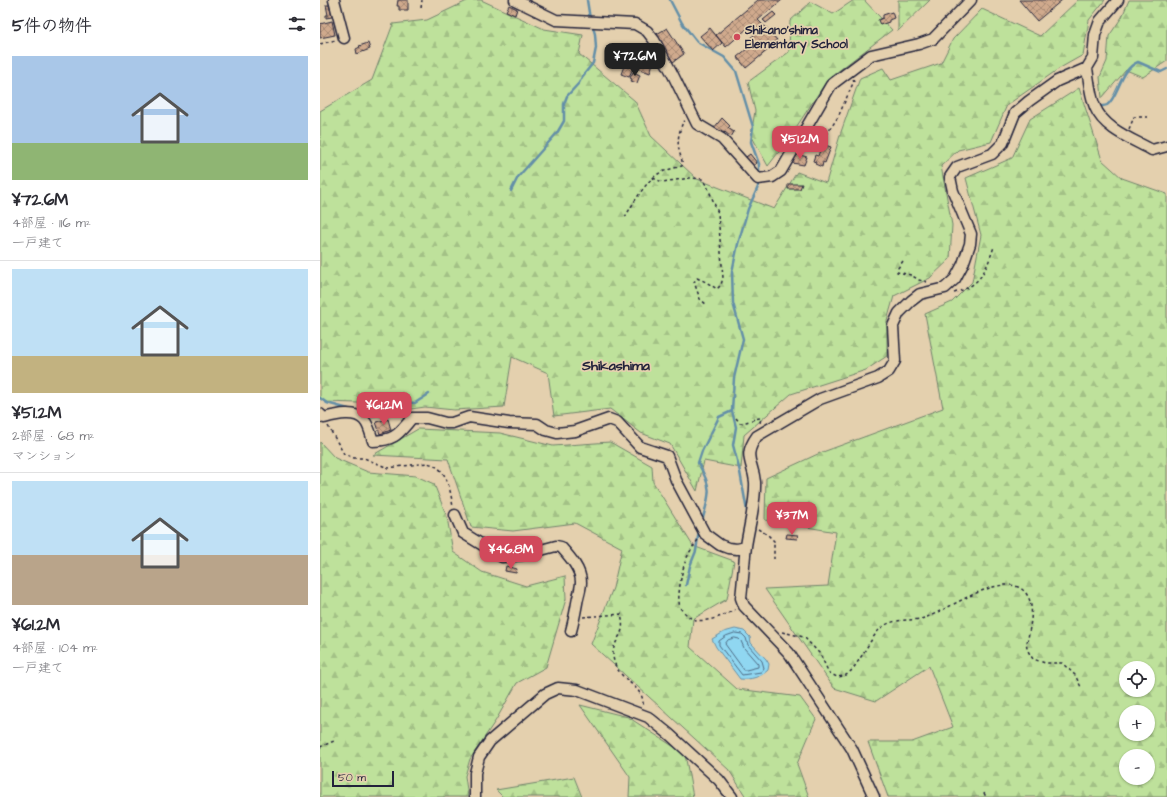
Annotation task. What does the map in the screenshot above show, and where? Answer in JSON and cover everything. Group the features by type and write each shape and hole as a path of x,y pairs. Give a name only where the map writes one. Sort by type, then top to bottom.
{"street":[{"path":"334,0 344,38"},
{"path":"515,0 556,20 635,24 647,31 654,40 672,73 697,124 722,139 758,179 772,177 781,172 831,85 871,56 933,39 971,0"},
{"path":"874,797 852,749 789,653 744,606 741,598 755,482 749,454 752,443 757,436 820,399 878,378 889,371 895,361 896,348 893,326 899,314 920,294 945,288 955,279 963,264 970,234 953,191 950,177 957,167 992,154 1003,143 1015,113 1029,101 1057,81 1087,68 1093,58 1095,35 1100,21 1118,0"},
{"path":"1087,68 1092,96 1096,109 1102,119 1111,127 1152,150 1167,146"},
{"path":"322,416 358,415 366,421 373,441 383,441 395,437 412,418 427,418 452,423 469,417 509,423 537,424 546,430 557,433 574,430 609,419 617,422 640,447 667,456 676,480 705,534 720,545 728,548 737,549 746,547"},
{"path":"455,515 462,532 502,557 522,555 556,546 561,547 574,564 581,581 571,631"},
{"path":"475,797 475,773 479,757 490,741 544,694 558,688 577,690 645,716 669,734 719,780 732,797"}],"path":[{"path":"420,8 422,0"},
{"path":"320,44 344,38"},
{"path":"823,140 838,117 854,81 852,69"},
{"path":"626,217 642,191 657,174 670,168 682,166 683,161 679,150 678,134 683,122 693,116"},
{"path":"1127,136 1134,117 1149,117"},
{"path":"653,178 662,182 690,178 702,179 708,188 718,213 723,278 721,285 717,290 706,282 697,278 694,282 700,299 707,305"},
{"path":"903,261 897,272 911,275 919,280 936,285 951,294 971,286 983,274 994,247"},
{"path":"322,416 344,454 354,458 364,458 388,468 427,463 433,464 444,473 450,488 455,515"},
{"path":"750,525 768,534 774,541 774,559"},
{"path":"705,534 690,550 681,574 679,598 681,609 688,617 698,620 708,620 735,610 747,608"},
{"path":"767,629 804,637 820,654 829,673 838,677 847,675 865,648 881,628 897,620 926,618 977,593 999,585 1016,585 1025,592 1031,605 1031,619 1027,648 1033,659 1044,663 1062,663 1075,675 1081,687"},
{"path":"575,616 594,617 621,614 623,624 622,630 612,651 613,660 617,672 634,687 642,697 645,716"},
{"path":"320,747 334,742"},
{"path":"984,793 986,797"}],"green space":[{"path":"469,0 481,0 544,29 583,35 579,54 635,101 651,136 697,179 774,209 797,172 826,183 841,132 860,78 883,68 891,80 941,63 953,39 982,9 1040,36 1078,0 1105,0 1089,20 1083,55 1060,68 1007,105 991,142 958,150 941,166 952,225 950,259 930,278 894,296 887,321 887,356 866,370 791,394 744,435 741,468 704,461 697,491 670,444 641,433 610,409 554,416 548,373 512,357 504,407 454,410 425,407 404,410 358,403 324,402 320,398 320,111 372,80 393,24 427,20"},
{"path":"854,0 864,0 892,30 828,79 785,144 768,166 751,135 755,111 748,82 789,52 790,21 811,2 833,14"},
{"path":"898,0 930,0 898,31"},
{"path":"1129,0 1167,0 1167,61 1143,77 1126,70 1102,98 1100,77 1107,61 1109,36 1122,17"},
{"path":"1079,88 1102,160 1122,178 1167,194 1167,797 888,797 868,742 912,742 953,727 929,666 876,701 834,688 765,589 828,586 836,532 765,520 766,478 820,453 943,408 925,314 952,302 972,282 981,235 966,178 1012,158 1030,119"},
{"path":"418,429 500,433 553,446 610,442 652,466 653,482 693,546 734,561 727,599 693,619 690,647 737,689 800,697 816,719 797,764 809,797 746,797 729,770 591,644 613,588 622,548 575,523 513,531 471,527 448,459 373,455"},
{"path":"320,442 335,458 368,472 416,476 434,484 447,517 453,552 482,572 526,586 565,576 566,599 546,667 517,683 496,720 470,759 465,776 468,797 320,797"},
{"path":"580,705 628,717 685,754 693,797 629,797 630,777"},
{"path":"574,777 582,797 503,797 496,790"}],"water":[{"path":"735,629 744,631 750,637 751,643 769,664 768,670 759,676 748,679 740,679 716,647 712,639 724,632"}],"building":[{"path":"398,0 408,0 408,10 399,10 399,6 397,6"},
{"path":"758,0 782,0 758,20 764,26 754,34 749,27 726,47 716,35"},
{"path":"1019,0 1062,0 1037,21"},
{"path":"326,5 329,5 332,17 326,18 326,15 328,15"},
{"path":"509,5 517,9 515,15 506,11"},
{"path":"773,12 776,15 766,23 763,20"},
{"path":"892,12 894,18 889,20 889,22 880,25 878,20 883,18 883,15"},
{"path":"332,21 335,35 320,38 320,24"},
{"path":"765,26 777,40 768,48 769,49 746,68 737,57 753,44 749,39"},
{"path":"667,28 684,54 673,62 655,35"},
{"path":"710,28 722,43 713,51 700,36"},
{"path":"368,43 370,49 357,54 356,49 360,47 359,46"},
{"path":"647,47 658,51 656,55 659,56 656,64 653,63 650,73 637,68 640,60 637,59 641,48 646,50"},
{"path":"630,50 639,54 629,77 621,74"},
{"path":"633,72 640,75 637,83 631,81 632,79 630,78"},
{"path":"722,118 730,126 728,128 734,132 731,137 725,132 724,133 714,128"},
{"path":"822,144 831,147 822,167 815,164 816,162 813,161 815,155 818,156"},
{"path":"750,154 757,163 750,168 743,159"},
{"path":"797,154 807,157 804,165 792,163"},
{"path":"788,184 802,184 800,189 788,189"},
{"path":"388,419 391,430 380,434 376,422"},
{"path":"787,534 798,535 797,539 786,538"},
{"path":"506,566 517,569 516,573 505,571"}],"waterway":[{"path":"587,0 590,19"},
{"path":"670,0 682,23 697,42 724,57 736,71 753,127 751,142 759,164 759,175"},
{"path":"511,191 518,177 557,133 564,121 564,104 567,96 579,83 593,63 596,48 595,34 592,24"},
{"path":"1098,107 1107,105 1111,101 1127,71 1138,62 1161,72 1167,69"},
{"path":"747,511 740,472 733,445 736,427 732,411 734,378 743,339 733,303 732,272 748,209 758,187 758,180"},
{"path":"365,417 380,414 404,402 415,403 429,394"},
{"path":"320,398 327,403 352,410"},
{"path":"702,521 709,491 706,479 698,463 702,451 719,417 732,411"},
{"path":"686,585 690,566 696,551 699,530"}],"place":[{"name":"Shikano'shima Elementary School","path":"737,37"}],"district":[{"name":"Shikashima","path":"616,366"}]}
